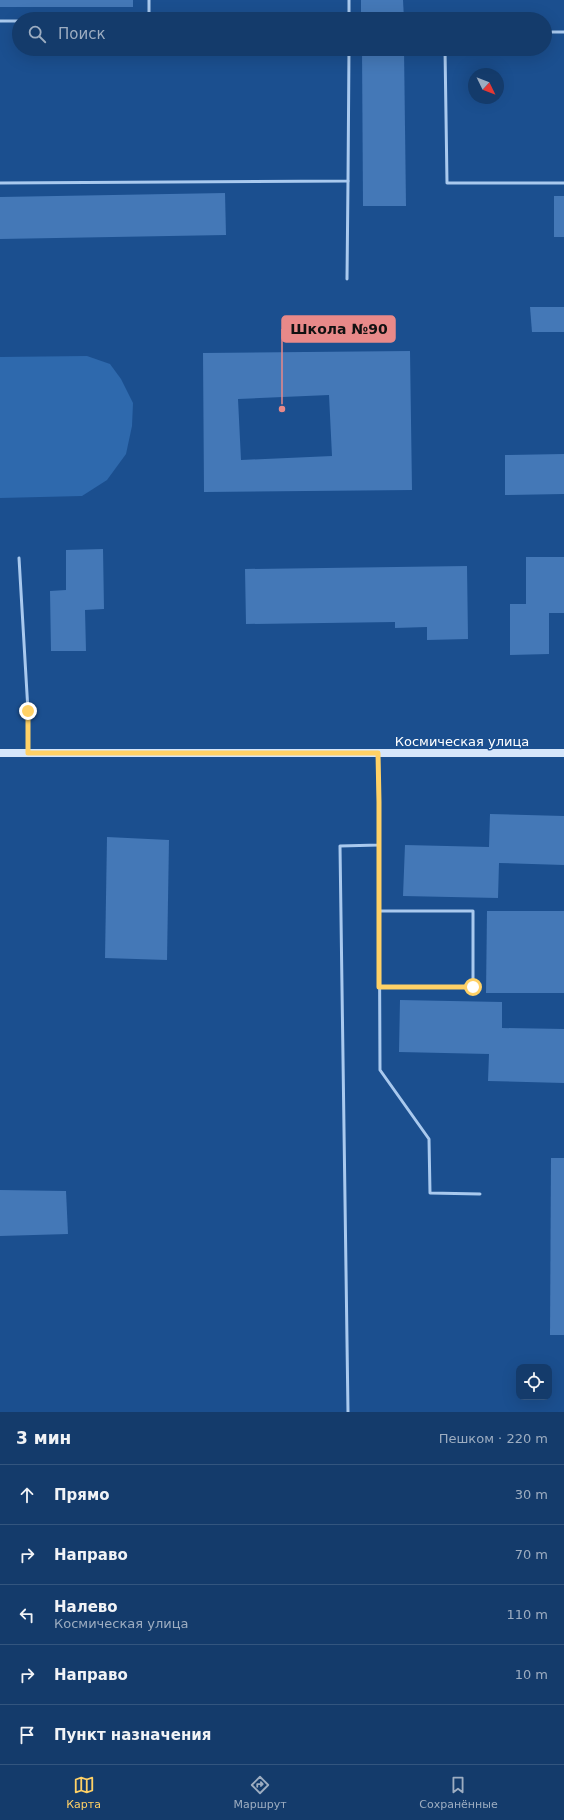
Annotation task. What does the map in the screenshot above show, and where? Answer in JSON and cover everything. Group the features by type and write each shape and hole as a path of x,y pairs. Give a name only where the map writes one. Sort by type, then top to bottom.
{"main road":[{"name":"Космическая улица","path":"0,753 564,753"}],"lane":[{"path":"149,0 149,12"},
{"path":"348,0 348,12"},
{"path":"0,21 12,21"},
{"path":"552,32 564,32"},
{"path":"347,279 348,56"},
{"path":"444,56 447,183 564,183"},
{"path":"0,183 348,181"},
{"path":"19,558 28,711 28,753"},
{"path":"378,753 380,1070 429,1139 430,1193 480,1194"},
{"path":"348,1412 340,846 379,845"},
{"path":"379,911 473,911 473,987 379,987"}],"shaded area":[{"path":"87,356 110,364 121,379 133,403 132,426 126,454 107,480 82,496 0,498 0,357"}],"building":[{"path":"0,0 133,0 133,7 0,7"},
{"path":"361,0 403,0 404,12 361,12"},
{"path":"362,56 404,56 406,206 363,206"},
{"path":"225,193 226,235 0,239 0,197"},
{"path":"554,196 564,196 564,237 554,237"},
{"path":"530,307 564,307 564,332 532,332"},
{"path":"410,351 412,490 204,492 203,353","holes":["329,395 332,456 241,460 238,399"]},
{"path":"564,454 564,494 505,495 505,455"},
{"path":"103,549 104,609 85,610 86,651 51,651 50,591 66,590 66,550"},
{"path":"526,557 564,557 564,613 549,613 549,654 510,655 510,604 526,604"},
{"path":"467,566 468,639 427,640 427,627 395,628 395,622 246,624 245,569"},
{"path":"490,814 564,816 564,865 499,863 498,898 403,896 405,845 489,847"},
{"path":"107,837 169,840 167,960 105,958"},
{"path":"487,911 564,911 564,993 486,993"},
{"path":"400,1000 502,1002 502,1028 564,1029 564,1083 488,1081 489,1054 399,1052"},
{"path":"551,1158 564,1158 564,1335 550,1335"},
{"path":"0,1190 66,1191 68,1234 0,1236"}],"place":[{"name":"Школа №90","path":"282,409"}],"route":[{"path":"28,711 28,753 378,753 379,987 473,987"}]}
